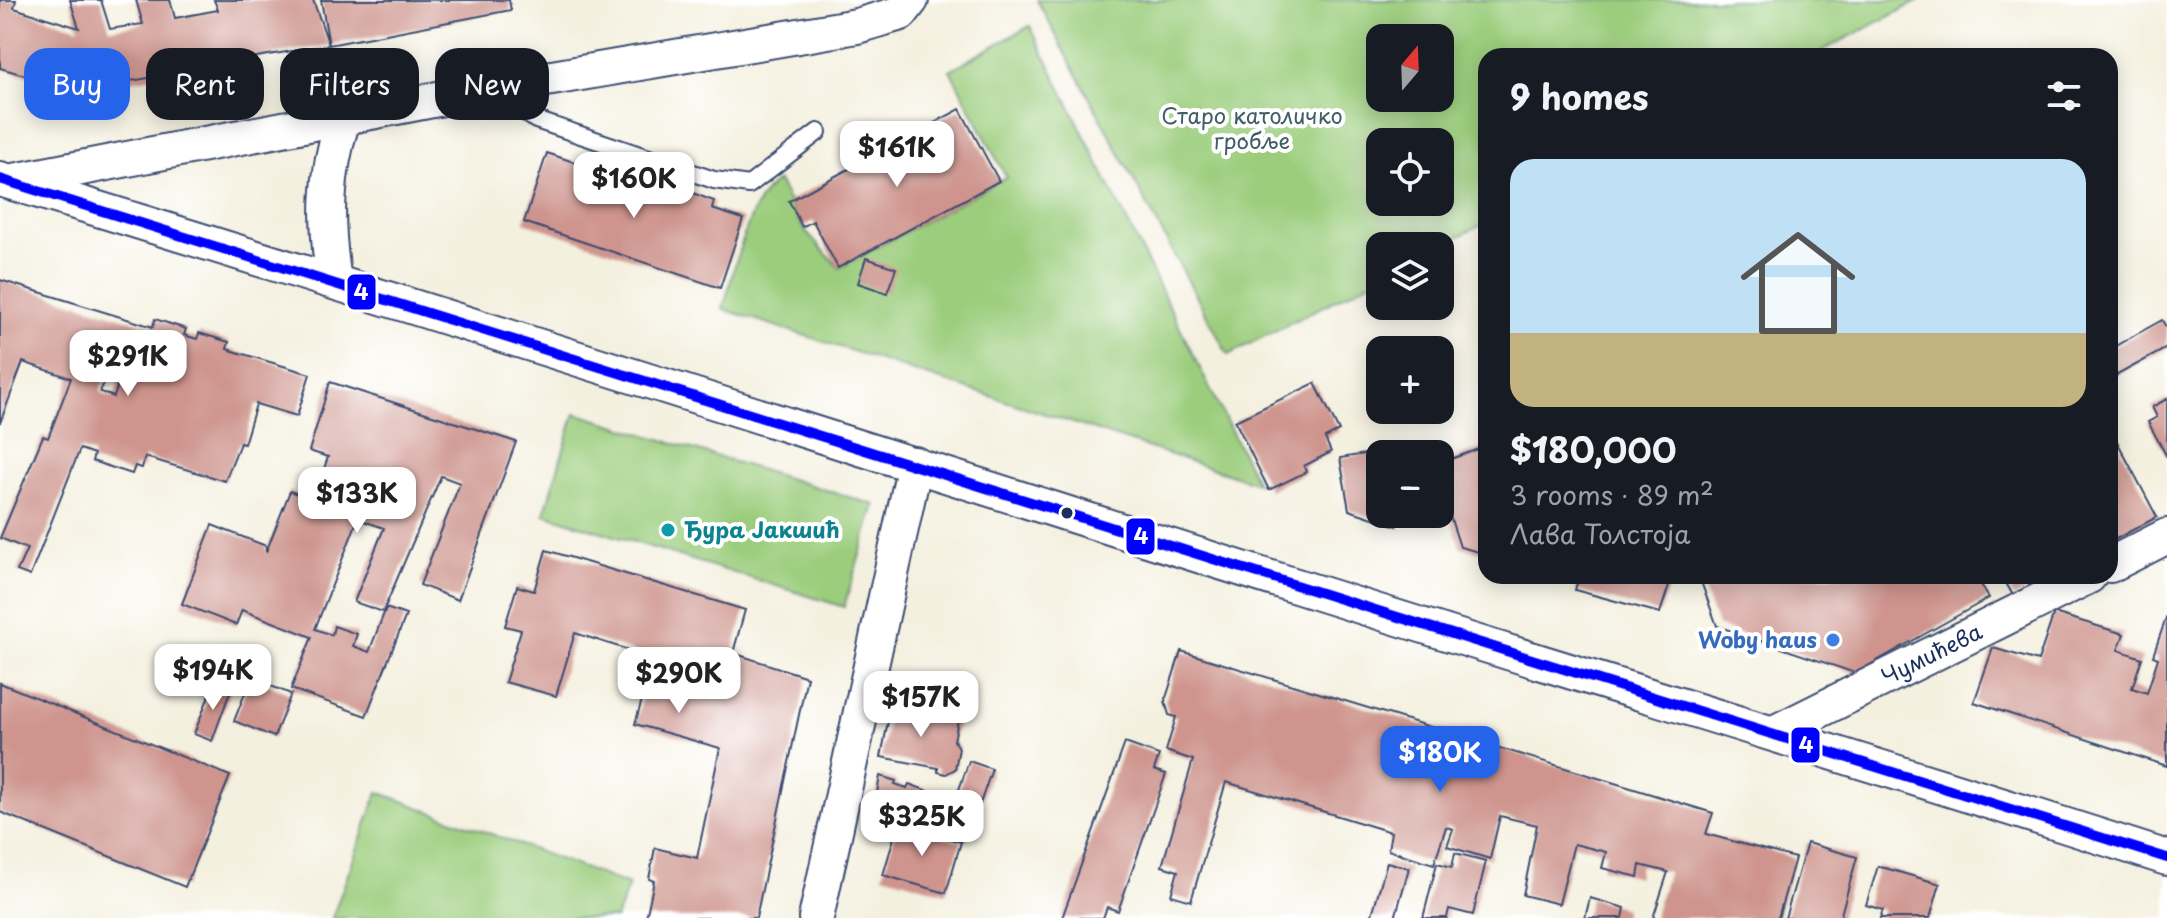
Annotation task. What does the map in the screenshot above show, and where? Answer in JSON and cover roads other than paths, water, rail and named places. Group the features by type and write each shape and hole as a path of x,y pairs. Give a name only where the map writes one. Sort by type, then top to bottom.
{"street":[{"path":"549,78 857,26 901,13 911,0"},
{"path":"5,180 337,120"},
{"path":"334,281 326,224 327,176 343,120"},
{"path":"5,180 1331,597 1776,732 2167,858"},
{"path":"816,918 915,464"},
{"path":"2118,561 2167,536"},
{"name":"Чумићева","path":"1776,732 2073,584"}],"lane":[{"path":"536,120 714,180 749,185 818,132"}],"place":[{"name":"Ђура Јакшић","path":"668,530"},
{"name":"Woby haus","path":"1833,640"}],"park label":[{"name":"Старо католичко гробље","path":"1252,128"}]}
